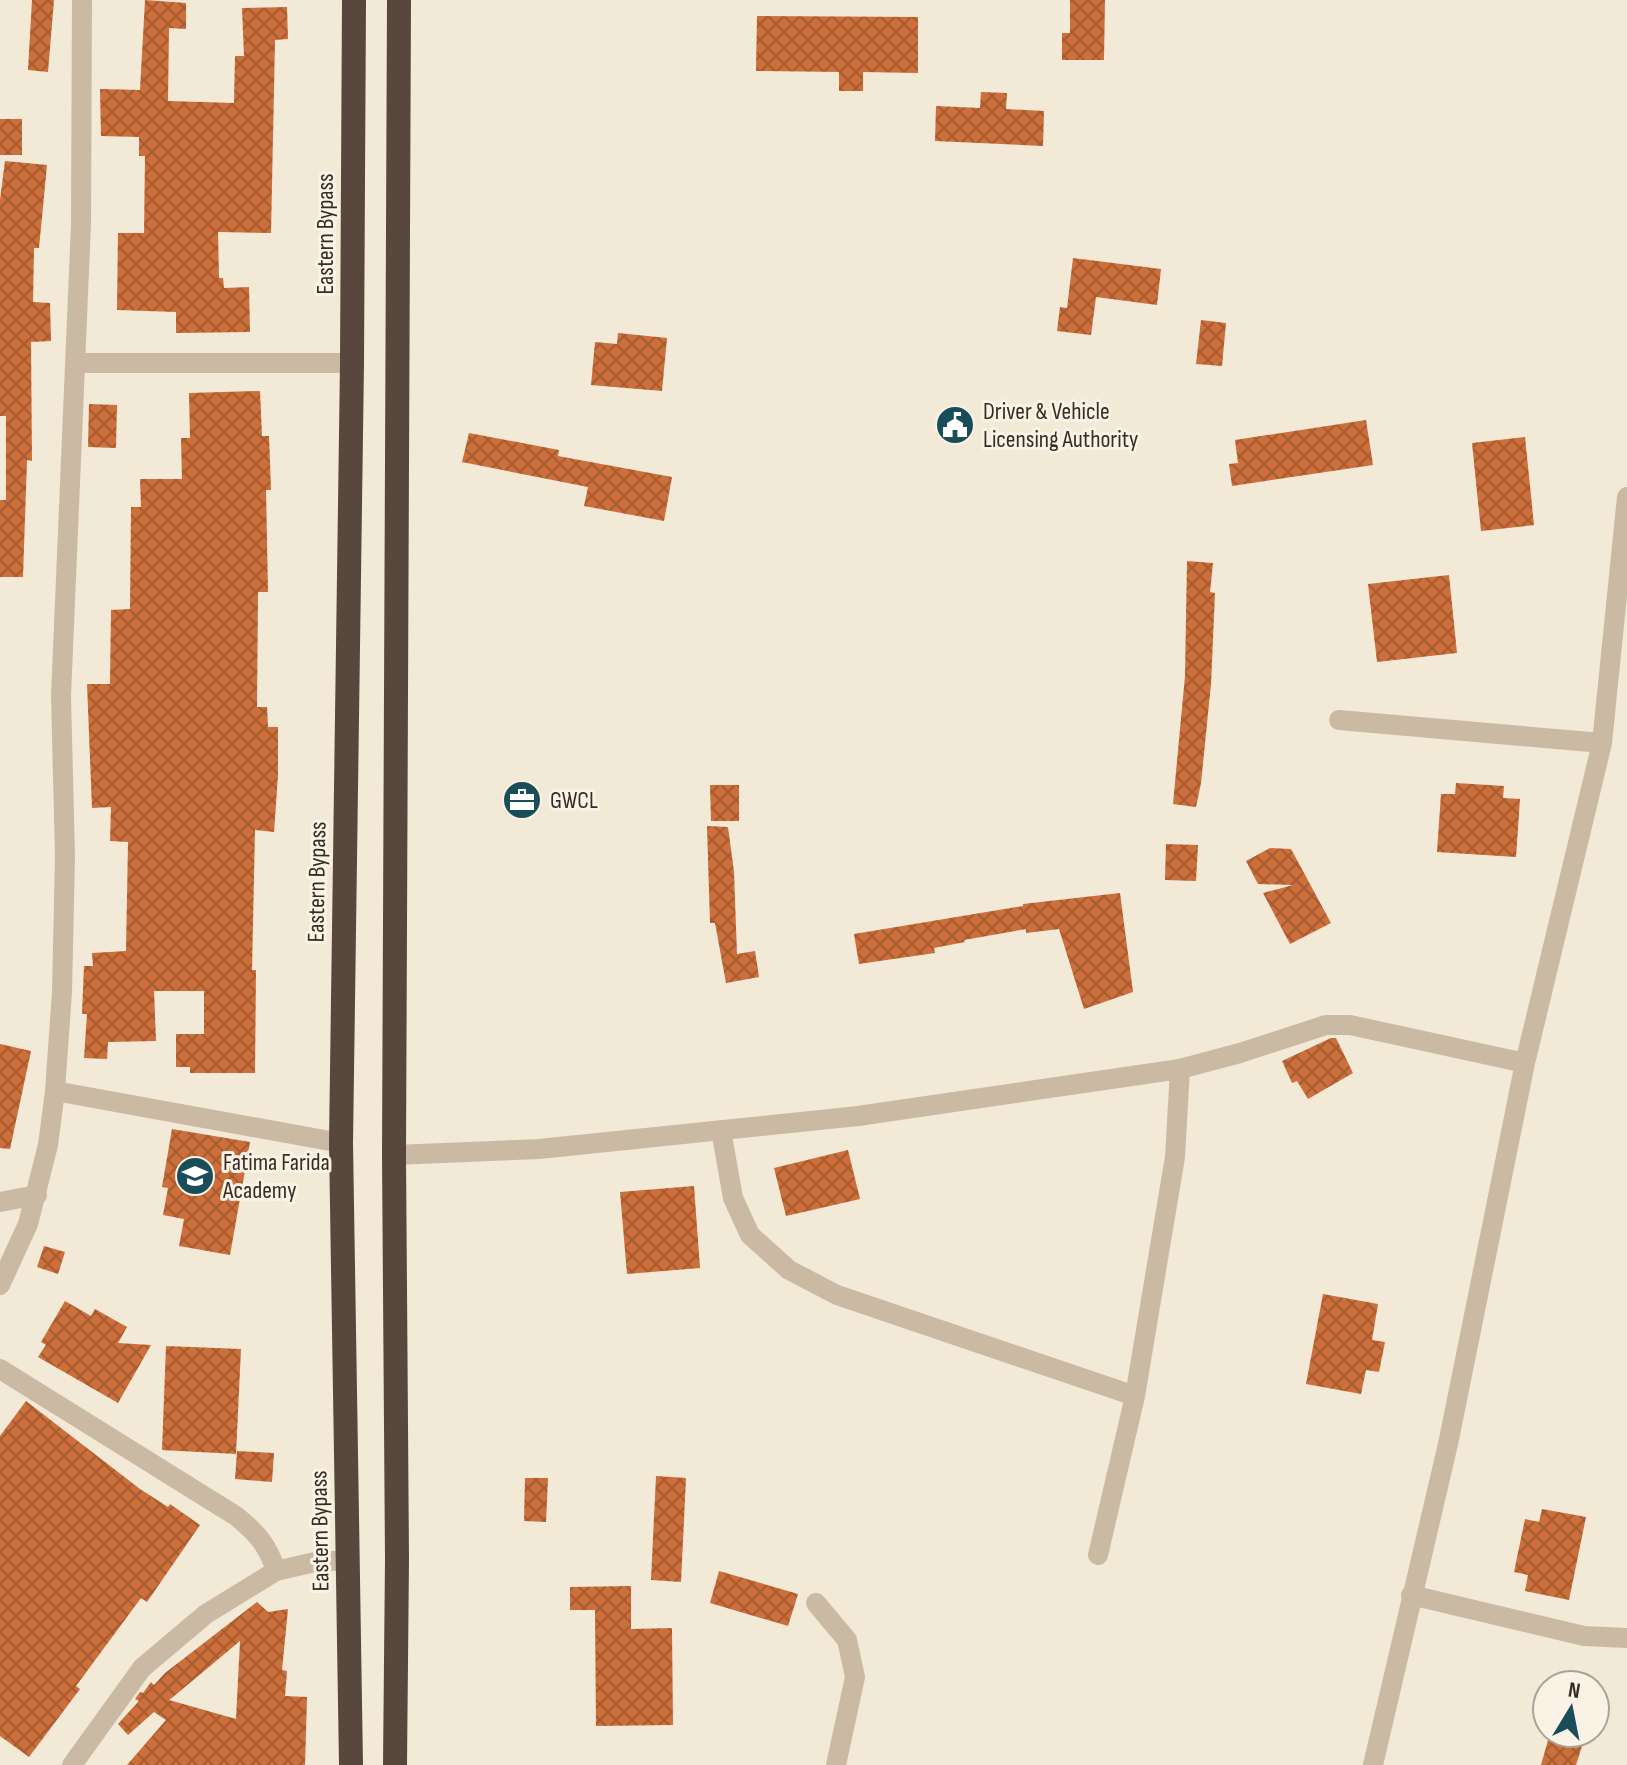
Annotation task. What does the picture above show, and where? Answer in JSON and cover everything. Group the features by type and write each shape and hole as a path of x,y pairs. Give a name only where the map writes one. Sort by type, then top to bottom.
{"highway":[{"name":"Eastern Bypass","path":"351,1765 341,1143 354,0"},
{"path":"395,1765 399,0"}],"street":[{"path":"0,1285 28,1224 48,1145 62,992 65,856 61,696 81,224 82,0"},
{"path":"75,363 352,363"},
{"path":"1373,1765 1448,1444 1525,1063 1602,743 1627,497"},
{"path":"1339,720 1602,743"},
{"path":"394,1155 539,1149 858,1116 1180,1069 1326,1025 1366,1028 1525,1063"},
{"path":"1098,1555 1135,1396 1175,1157 1180,1069"},
{"path":"55,1091 341,1143"},
{"path":"721,1130 733,1198 750,1235 789,1270 837,1295 1135,1396"},
{"path":"0,1202 37,1195"},
{"path":"0,1369 236,1516 258,1534 271,1554 276,1571"},
{"path":"72,1765 142,1668 206,1614 276,1571 315,1562 349,1560"},
{"path":"1411,1595 1584,1636 1627,1638"},
{"path":"816,1603 847,1640 855,1677 836,1765"}],"building":[{"path":"32,0 54,0 48,72 28,70"},
{"path":"145,0 186,3 186,29 169,28 168,101 234,103 235,56 244,56 242,8 287,7 288,39 275,40 271,233 218,232 219,278 223,278 224,288 249,287 250,332 176,333 176,312 117,310 118,233 144,233 145,156 139,156 139,137 101,136 100,89 140,90"},
{"path":"1070,0 1105,0 1104,60 1062,60 1062,33 1070,33"},
{"path":"757,16 918,17 918,73 863,72 863,91 839,91 839,72 756,71"},
{"path":"981,92 1007,93 1006,109 1044,111 1043,146 935,141 936,106 980,108"},
{"path":"0,119 22,119 22,155 0,155"},
{"path":"5,161 47,165 39,248 34,248 33,302 50,303 51,341 31,342 32,461 27,460 23,577 0,577 0,500 6,500 6,416 0,416 0,200"},
{"path":"1073,258 1161,269 1157,305 1096,297 1091,335 1057,331 1060,307 1067,308"},
{"path":"1201,320 1226,323 1222,366 1196,364"},
{"path":"618,333 667,338 662,391 591,385 595,342 617,344"},
{"path":"260,391 262,436 269,436 271,490 266,490 268,592 258,592 257,707 267,707 268,727 278,727 278,775 274,832 255,830 252,970 256,970 255,1073 190,1073 190,1067 176,1067 176,1034 204,1034 204,991 154,991 156,1041 108,1042 107,1059 84,1058 87,1014 82,1014 84,966 93,966 92,953 126,951 128,842 110,841 111,807 92,808 87,684 110,684 111,610 130,609 131,507 141,507 140,479 182,479 181,438 190,438 189,393"},
{"path":"89,404 117,405 116,448 88,447"},
{"path":"1366,420 1373,465 1232,486 1229,464 1238,463 1235,440"},
{"path":"469,433 559,450 558,456 672,477 664,521 584,506 588,487 462,462"},
{"path":"1525,437 1534,525 1481,531 1472,443"},
{"path":"1187,561 1213,563 1210,592 1215,593 1211,684 1196,807 1173,804 1185,676"},
{"path":"1449,575 1457,653 1377,662 1368,584"},
{"path":"1456,783 1504,786 1503,798 1520,799 1516,857 1437,852 1441,794 1455,794"},
{"path":"710,785 739,785 739,821 711,821"},
{"path":"707,826 728,827 734,872 737,954 755,951 759,977 726,983 715,923 710,923"},
{"path":"1166,844 1198,845 1196,881 1165,880"},
{"path":"1270,848 1291,849 1331,923 1290,944 1263,893 1293,885 1258,884 1246,861"},
{"path":"1120,893 1133,992 1084,1009 1059,929 1026,933 1026,929 964,940 934,948 935,953 859,964 854,934 1023,904"},
{"path":"1336,1038 1353,1073 1308,1099 1297,1081 1292,1083 1282,1061"},
{"path":"0,1044 31,1051 10,1149 0,1148"},
{"path":"172,1129 250,1142 230,1255 179,1246 184,1219 163,1215 168,1188 162,1187"},
{"path":"848,1150 860,1199 786,1216 774,1168"},
{"path":"694,1186 700,1268 627,1274 620,1192"},
{"path":"44,1246 65,1252 58,1274 37,1267"},
{"path":"1323,1294 1378,1304 1372,1340 1385,1342 1379,1372 1366,1370 1361,1394 1306,1384"},
{"path":"65,1301 91,1316 95,1309 127,1327 118,1343 151,1345 118,1403 38,1357 46,1345 41,1342"},
{"path":"166,1346 241,1349 236,1454 162,1450"},
{"path":"26,1401 140,1489 168,1507 170,1504 200,1525 147,1602 141,1598 76,1686 80,1689 29,1757 0,1736 0,1436"},
{"path":"237,1451 274,1453 272,1482 235,1479"},
{"path":"656,1476 686,1478 681,1582 651,1580"},
{"path":"525,1478 548,1478 546,1522 524,1521"},
{"path":"1542,1509 1586,1517 1569,1600 1525,1591 1528,1575 1514,1572 1525,1519 1539,1522"},
{"path":"719,1571 798,1594 788,1626 710,1603"},
{"path":"631,1586 631,1629 672,1628 673,1725 596,1726 595,1610 570,1610 570,1587"},
{"path":"257,1602 268,1612 288,1609 282,1670 287,1671 285,1696 307,1697 305,1765 127,1765 166,1720 154,1712 128,1735 118,1724 139,1701 135,1699 140,1692 143,1693 151,1682 154,1685 165,1673","holes":["240,1641 236,1719 169,1700"]},
{"path":"1546,1749 1581,1749 1576,1765 1541,1765"}],"place":[{"name":"Driver & Vehicle Licensing Authority","path":"955,425"},
{"name":"GWCL","path":"522,800"},
{"name":"Fatima Farida Academy","path":"195,1176"}]}
